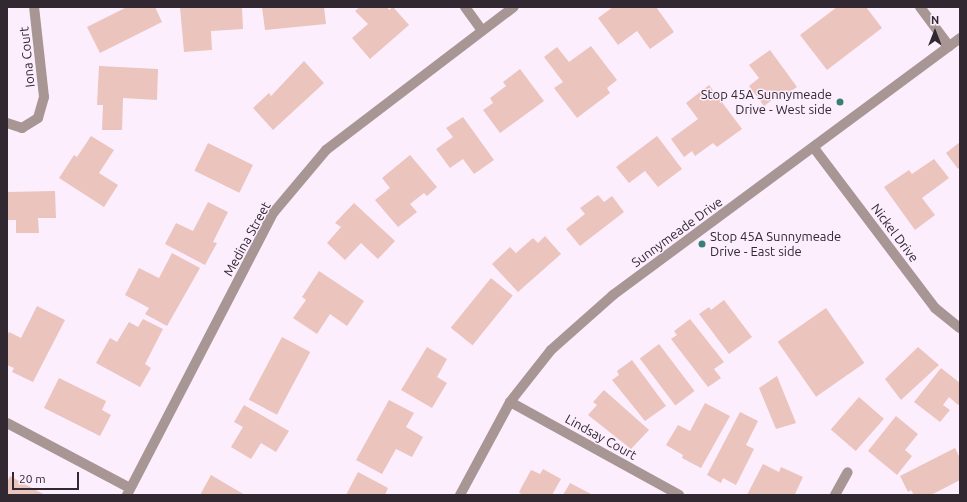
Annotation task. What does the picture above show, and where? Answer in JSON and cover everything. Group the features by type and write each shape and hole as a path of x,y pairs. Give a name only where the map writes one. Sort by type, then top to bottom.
{"street":[{"name":"Iona Court","path":"7,122 22,128 38,118 44,97 34,7"},
{"path":"465,7 482,30"},
{"name":"Medina Street","path":"129,491 274,212 326,150 514,7"},
{"path":"920,7 949,46"},
{"name":"Sunnymeade Drive","path":"460,495 510,402 551,350 613,295 814,148 960,38"},
{"name":"Nickel Drive","path":"814,148 935,308 960,328"},
{"name":"Lindsay Court","path":"510,402 679,495"},
{"path":"7,423 129,491"},
{"path":"836,495 848,472"}],"building":[{"path":"127,7 155,7 162,22 100,53 87,27"},
{"path":"180,7 242,7 243,29 211,31 212,50 184,52"},
{"path":"262,7 324,7 326,24 265,30"},
{"path":"360,7 387,7 389,10 393,7 409,25 370,59 352,38 368,24 355,11"},
{"path":"613,7 656,7 674,32 650,49 637,31 618,45 598,18"},
{"path":"837,7 866,7 882,28 827,70 800,35"},
{"path":"591,46 617,80 607,88 610,93 577,118 554,88 563,82 544,57 557,47 569,62"},
{"path":"770,50 797,87 778,100 776,97 764,106 749,86 759,78 749,65"},
{"path":"304,61 324,83 273,130 253,108 269,93 271,96"},
{"path":"99,66 158,69 157,100 123,98 122,130 102,130 103,105 97,105"},
{"path":"520,69 544,101 500,133 483,110 493,103 490,98 506,86 503,82"},
{"path":"709,85 742,129 717,147 713,143 695,156 692,151 684,157 671,139 698,119 686,103"},
{"path":"463,117 494,160 474,174 463,159 450,168 436,149 453,137 446,128"},
{"path":"91,136 114,150 99,173 118,185 104,207 59,178 74,155 77,157"},
{"path":"657,136 682,169 658,187 645,171 629,183 616,167"},
{"path":"960,142 960,167 958,169 946,153"},
{"path":"208,143 253,165 239,193 194,171"},
{"path":"410,155 437,187 427,196 424,193 410,204 417,212 398,227 375,200 390,188 382,178"},
{"path":"934,159 949,178 922,198 935,215 915,230 884,187 909,170 912,174"},
{"path":"55,191 56,218 38,218 39,233 16,233 16,220 7,220 7,192"},
{"path":"598,195 604,202 612,196 624,212 580,246 566,229 585,214 580,208"},
{"path":"208,202 228,212 213,242 217,243 205,265 165,244 176,223 193,231"},
{"path":"354,203 395,241 378,259 361,243 345,260 327,243 341,227 335,223"},
{"path":"545,236 561,254 518,292 492,264 510,247 516,253 533,238 538,243"},
{"path":"172,253 200,268 167,326 145,314 149,308 125,295 139,268 159,278"},
{"path":"319,271 364,301 347,326 330,314 317,334 293,318 306,300 302,297"},
{"path":"491,278 513,296 472,345 451,328"},
{"path":"724,300 752,337 729,354 699,314 709,307 711,310"},
{"path":"37,306 65,320 33,382 12,372 14,368 7,365 7,336 9,332 21,338"},
{"path":"826,308 864,363 816,397 778,342"},
{"path":"143,319 163,329 145,364 151,368 140,387 96,363 110,338 117,342 129,322 138,327"},
{"path":"690,319 724,362 714,369 721,378 708,387 671,339 677,335 674,331"},
{"path":"282,337 310,352 277,415 249,400"},
{"path":"659,344 695,391 675,406 640,358"},
{"path":"427,347 447,359 437,377 447,383 432,408 401,390"},
{"path":"918,347 939,365 901,400 885,379"},
{"path":"632,360 666,406 645,421 612,380 619,375 617,371"},
{"path":"941,368 960,383 960,403 958,405 949,397 943,405 950,410 940,422 914,402"},
{"path":"777,376 796,423 776,429 759,388"},
{"path":"59,378 106,401 102,410 111,415 100,436 44,408"},
{"path":"604,390 649,430 631,449 588,415 597,405 593,402"},
{"path":"859,397 884,419 856,451 831,429"},
{"path":"389,400 414,413 406,427 423,437 412,457 396,449 382,474 356,460"},
{"path":"705,403 730,416 701,468 682,458 683,455 666,445 678,425 690,431"},
{"path":"244,405 289,431 276,452 261,443 251,459 231,447 243,427 234,422"},
{"path":"740,412 758,421 746,445 754,449 736,485 723,478 721,483 707,475"},
{"path":"896,416 918,434 905,450 912,456 897,475 868,451"},
{"path":"955,448 960,458 960,480 931,495 914,495 911,490 908,492 900,476"},
{"path":"763,464 779,472 781,467 803,477 795,494 797,495 747,495"},
{"path":"543,469 561,479 552,495 522,495 519,492 531,470 540,474"},
{"path":"358,472 388,488 385,495 346,495"},
{"path":"211,475 245,495 200,495"},
{"path":"10,476 45,495 7,495 7,482"},
{"path":"570,483 593,495 563,495"}],"place":[{"name":"Stop 45A Sunnymeade Drive - West side","path":"840,102"},
{"name":"Stop 45A Sunnymeade Drive - East side","path":"702,244"}]}
